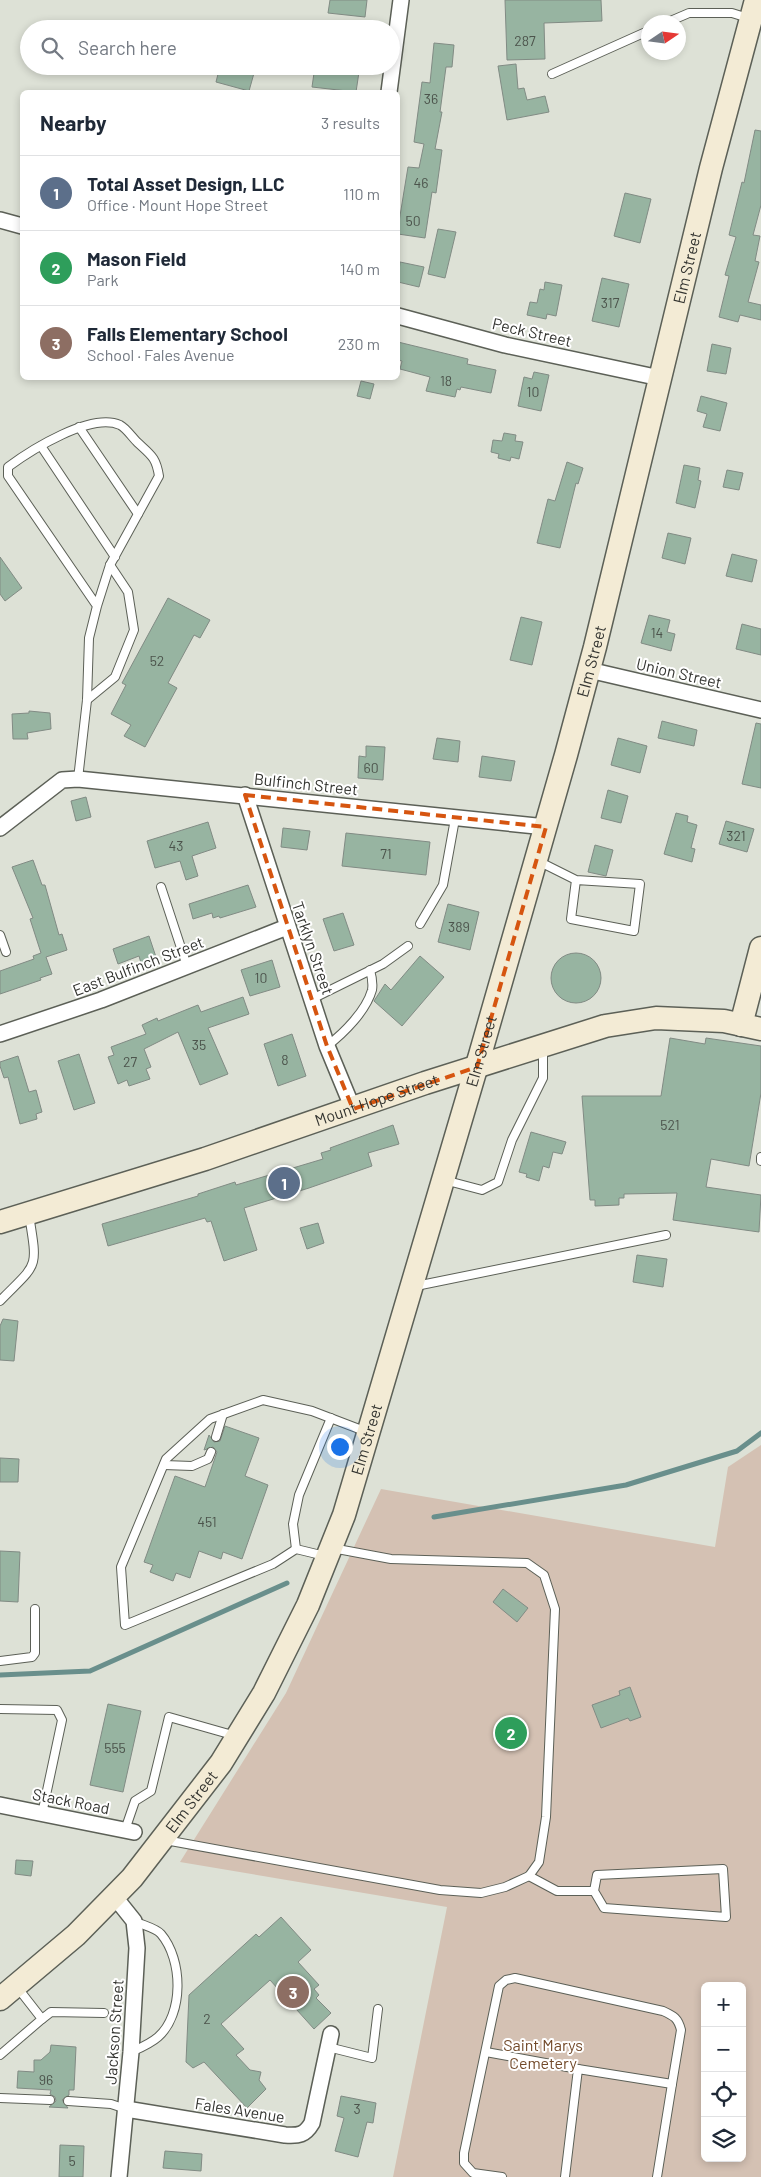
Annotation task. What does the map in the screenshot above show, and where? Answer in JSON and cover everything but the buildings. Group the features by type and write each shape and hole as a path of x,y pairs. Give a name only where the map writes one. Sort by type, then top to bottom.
{"main road":[{"name":"Elm Street","path":"8,1992 76,1935 114,1896 163,1840 221,1764 264,1693 308,1605 344,1515 477,1067 589,670 711,168 753,9"},
{"path":"751,1027 761,948"},
{"name":"Mount Hope Street","path":"0,1222 205,1159 543,1045 605,1026 656,1018 724,1021 751,1027"}],"street":[{"path":"399,20 401,0"},
{"path":"390,90 392,75"},
{"path":"0,220 20,225"},
{"name":"Peck Street","path":"400,317 505,345 660,378"},
{"name":"Union Street","path":"589,670 761,710"},
{"name":"Bulfinch Street","path":"0,828 62,780 78,779 245,795 455,819 546,826"},
{"name":"Tarklyn Street","path":"245,795 327,1046 353,1109"},
{"name":"East Bulfinch Street","path":"0,1034 87,1005 287,927"},
{"name":"Stack Road","path":"0,1805 130,1831"},
{"path":"114,1896 134,1921"},
{"name":"Jackson Street","path":"119,2177 131,2052 137,1948 134,1921"},
{"name":"Fales Avenue","path":"126,2109 286,2135 301,2135 307,2131 312,2123 330,2041"}],"lane":[{"path":"684,15 689,13 732,13 753,9"},
{"path":"552,74 641,34"},
{"path":"78,779 87,700 89,638 97,606 112,561 159,476 157,461 121,425 98,423 79,427 41,446 8,468 8,476 97,606"},
{"path":"79,427 138,514"},
{"path":"41,446 112,561 128,592 134,630 115,677 87,700"},
{"path":"420,924 443,885 455,819"},
{"path":"536,860 576,880 640,884 634,931 570,919 576,880"},
{"path":"162,887 187,966"},
{"path":"0,935 6,952"},
{"path":"312,999 383,964 408,946"},
{"path":"327,1046 343,1033 367,1000 372,990 370,970"},
{"path":"442,1180 482,1190 498,1182 512,1140 543,1078 543,1045"},
{"path":"0,1301 24,1279 34,1264 35,1254 29,1213"},
{"path":"411,1286 666,1235"},
{"path":"163,1840 440,1890 481,1893 505,1887 529,1876 539,1862 547,1807 555,1609 544,1575 527,1563 391,1559 296,1549 274,1564 125,1625 121,1567 166,1459 210,1419 263,1400 312,1411 369,1432"},
{"path":"216,1437 223,1414"},
{"path":"296,1549 293,1524 299,1495 330,1418"},
{"path":"164,1465 192,1466 208,1459 210,1452"},
{"path":"0,1661 32,1657 36,1654 35,1610"},
{"path":"0,1709 57,1710 60,1714 62,1720 42,1814"},
{"path":"130,1831 135,1801 151,1791 169,1717 238,1736"},
{"path":"722,1869 726,1917 604,1908 594,1891 597,1875 722,1869"},
{"path":"529,1876 557,1891 594,1891"},
{"path":"131,2052 158,2037 169,2024 178,1980 172,1952 160,1933 134,1921"},
{"path":"502,2177 473,2173 464,2163 464,2153 499,1986 506,1980 515,1978 663,2011 676,2017 681,2030 657,2177"},
{"path":"8,1992 42,2019"},
{"path":"330,2041 372,2058 378,2009"},
{"path":"0,2055 51,2012 104,2013"},
{"path":"486,2052 672,2084"},
{"path":"565,2177 578,2069"},
{"path":"0,2098 50,2100"},
{"path":"68,2101 111,2104 126,2109"}],"highlighted area":[{"path":"245,795 546,827 477,1067 353,1109 327,1046"}],"green space":[{"name":"Saint Marys Cemetery","path":"761,1445 761,2177 393,2177 447,1907 180,1862 286,1693 381,1489 715,1547 728,1467"}],"waterway":[{"path":"434,1517 626,1485 737,1451 761,1433"},
{"path":"0,1675 90,1671 287,1583"}],"place":[{"name":"Total Asset Design, LLC","path":"284,1183"},
{"name":"Mason Field","path":"511,1733"},
{"name":"Falls Elementary School","path":"293,1992"}]}
